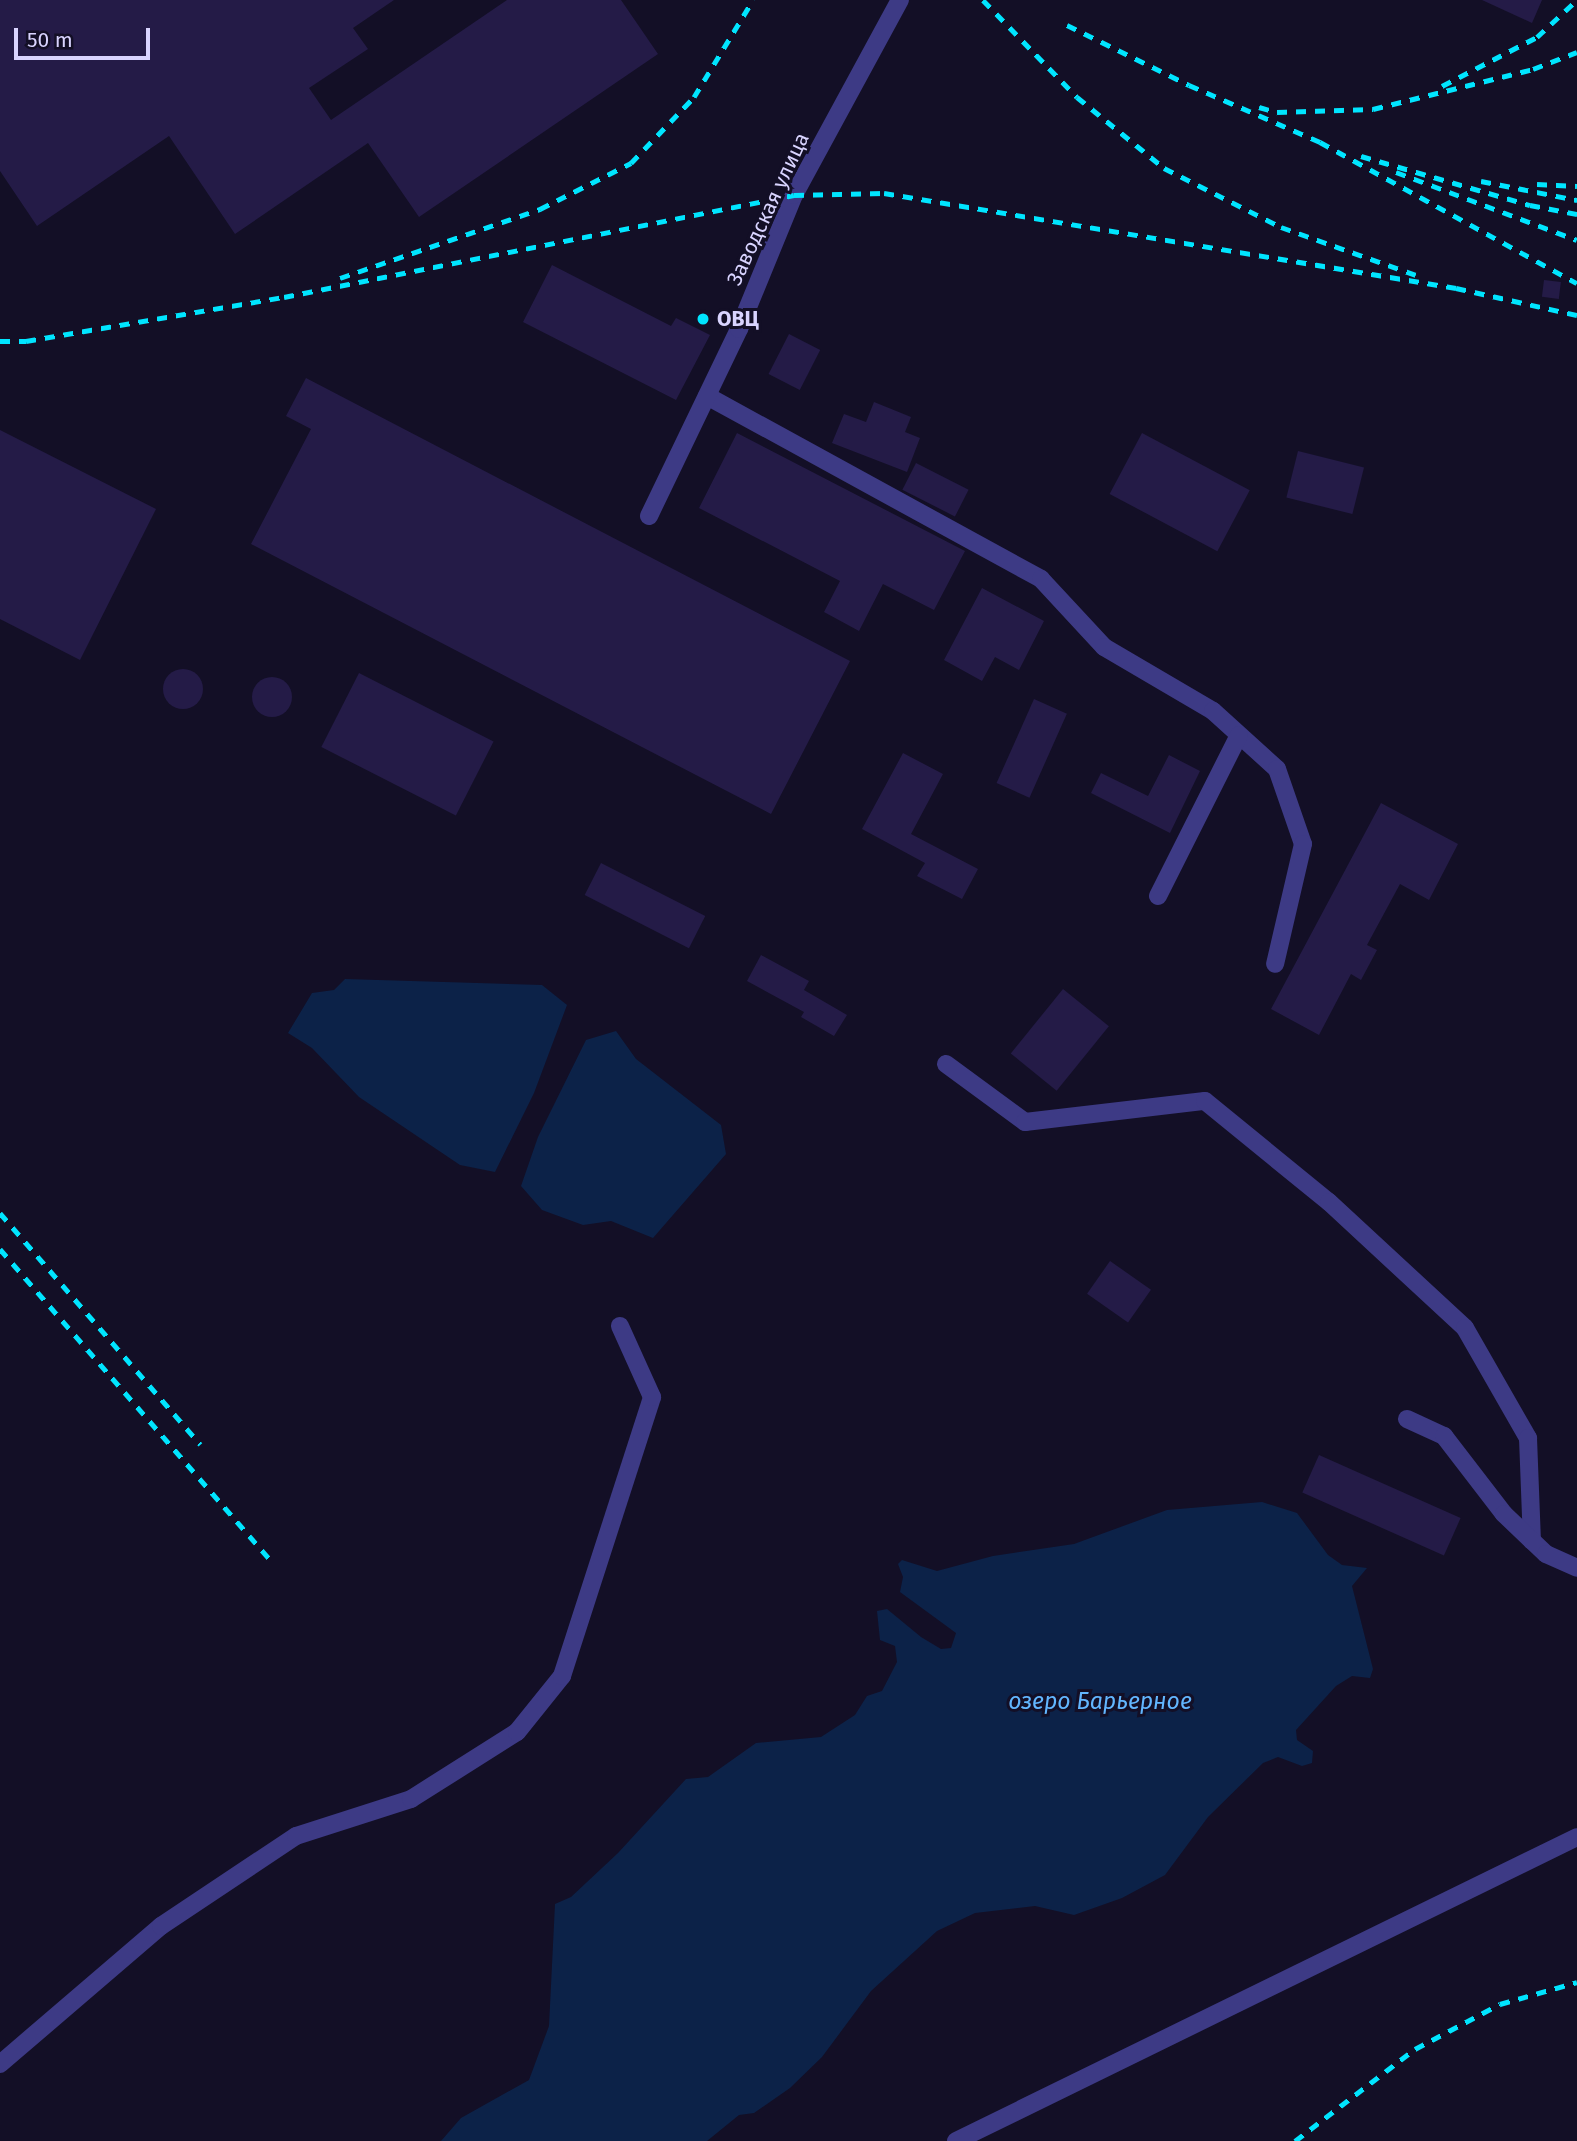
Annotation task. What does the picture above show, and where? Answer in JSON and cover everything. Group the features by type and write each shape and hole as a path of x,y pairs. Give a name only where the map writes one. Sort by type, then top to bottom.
{"street":[{"name":"Заводская улица","path":"649,516 739,329 794,195 901,0"},
{"path":"707,396 1041,579 1104,647 1213,711 1277,769 1303,844 1275,964"},
{"path":"1157,896 1239,734"},
{"path":"946,1064 1024,1122 1205,1101 1216,1109 1329,1202 1465,1328 1528,1438 1532,1541"},
{"path":"0,2064 161,1926 296,1836 411,1799 517,1732 562,1676 652,1396 620,1326"},
{"path":"1407,1419 1444,1436 1504,1514 1546,1554 1577,1568"},
{"path":"956,2141 1577,1837"}],"water":[{"path":"345,979 542,985 567,1005 534,1093 495,1172 460,1165 359,1097 312,1048 288,1033 312,993 334,990"},
{"path":"616,1031 636,1059 721,1125 726,1154 653,1238 611,1221 583,1225 542,1210 521,1186 538,1137 586,1040"},
{"name":"озеро Барьерное","path":"1262,1502 1297,1513 1328,1555 1342,1565 1367,1568 1352,1586 1373,1669 1370,1678 1352,1676 1336,1686 1296,1730 1297,1740 1313,1751 1312,1763 1302,1766 1278,1757 1263,1763 1208,1817 1165,1875 1122,1898 1074,1915 1035,1906 975,1913 937,1931 871,1991 822,2057 790,2088 754,2113 739,2115 707,2141 441,2141 461,2118 529,2080 549,2026 555,1904 571,1897 618,1853 686,1779 708,1777 756,1743 821,1737 855,1715 867,1696 882,1691 897,1662 895,1646 880,1640 877,1611 887,1609 921,1637 941,1649 951,1648 956,1633 900,1592 903,1577 898,1564 902,1560 937,1571 993,1556 1074,1544 1167,1510"}],"building":[{"path":"0,0 394,0 353,28 368,49 309,88 331,120 507,0 621,0 658,54 419,217 368,143 235,234 169,136 37,226 0,171"},
{"path":"1482,0 1542,0 1532,23"},
{"path":"552,265 671,326 676,318 710,335 676,400 523,322"},
{"path":"1544,280 1561,282 1559,299 1542,297"},
{"path":"789,334 820,350 800,390 769,374"},
{"path":"306,378 850,661 771,814 251,544 311,429 286,416"},
{"path":"874,402 911,417 905,432 920,438 907,472 832,443 844,414 866,422"},
{"path":"0,430 156,509 80,660 0,619"},
{"path":"737,433 965,551 934,610 883,584 859,631 824,612 840,581 699,508"},
{"path":"1142,433 1250,490 1217,551 1110,494"},
{"path":"1298,451 1364,467 1352,514 1286,498"},
{"path":"916,463 969,490 955,517 902,490"},
{"path":"982,588 1044,621 1019,670 995,657 982,681 944,660"},
{"path":"183,669 191,670 197,675 202,681 202,697 197,703 191,708 183,709 175,708 169,703 164,697 163,689 164,681 169,675 175,670"},
{"path":"359,673 494,742 456,816 321,747"},
{"path":"272,677 280,678 286,683 291,689 291,705 286,711 280,716 272,717 264,716 258,711 253,705 252,697 253,689 258,683 264,678"},
{"path":"1034,699 1067,714 1029,798 997,783"},
{"path":"903,753 943,774 911,834 978,869 962,899 917,876 925,863 862,829"},
{"path":"1169,755 1200,771 1170,833 1091,793 1101,773 1148,796"},
{"path":"1381,803 1458,844 1429,900 1400,884 1367,945 1377,950 1361,980 1351,974 1319,1035 1271,1009"},
{"path":"601,863 705,916 689,948 585,895"},
{"path":"761,955 809,981 804,990 847,1015 834,1036 801,1017 804,1012 747,981"},
{"path":"1063,989 1109,1026 1057,1091 1011,1054"},
{"path":"1110,1261 1151,1290 1128,1322 1087,1294"},
{"path":"1319,1455 1461,1518 1444,1555 1302,1492"}],"railway":[{"path":"340,278 540,209 631,163 694,97 753,0"},
{"path":"983,0 1077,97 1164,168 1281,227 1416,275"},
{"path":"1442,86 1537,37 1577,0"},
{"path":"1067,25 1189,85 1320,142 1577,283"},
{"path":"1259,107 1277,112 1373,109 1533,69 1577,52"},
{"path":"1361,156 1530,205 1577,214"},
{"path":"1396,172 1577,240"},
{"path":"1481,181 1577,200"},
{"path":"1537,184 1577,186"},
{"path":"0,341 26,341 284,297 794,195 884,193 1456,288 1577,315"},
{"path":"0,1213 200,1444"},
{"path":"0,1249 271,1561"},
{"path":"1295,2141 1415,2049 1500,2004 1577,1982"}],"place":[{"name":"ОВЦ","path":"703,319"}]}
